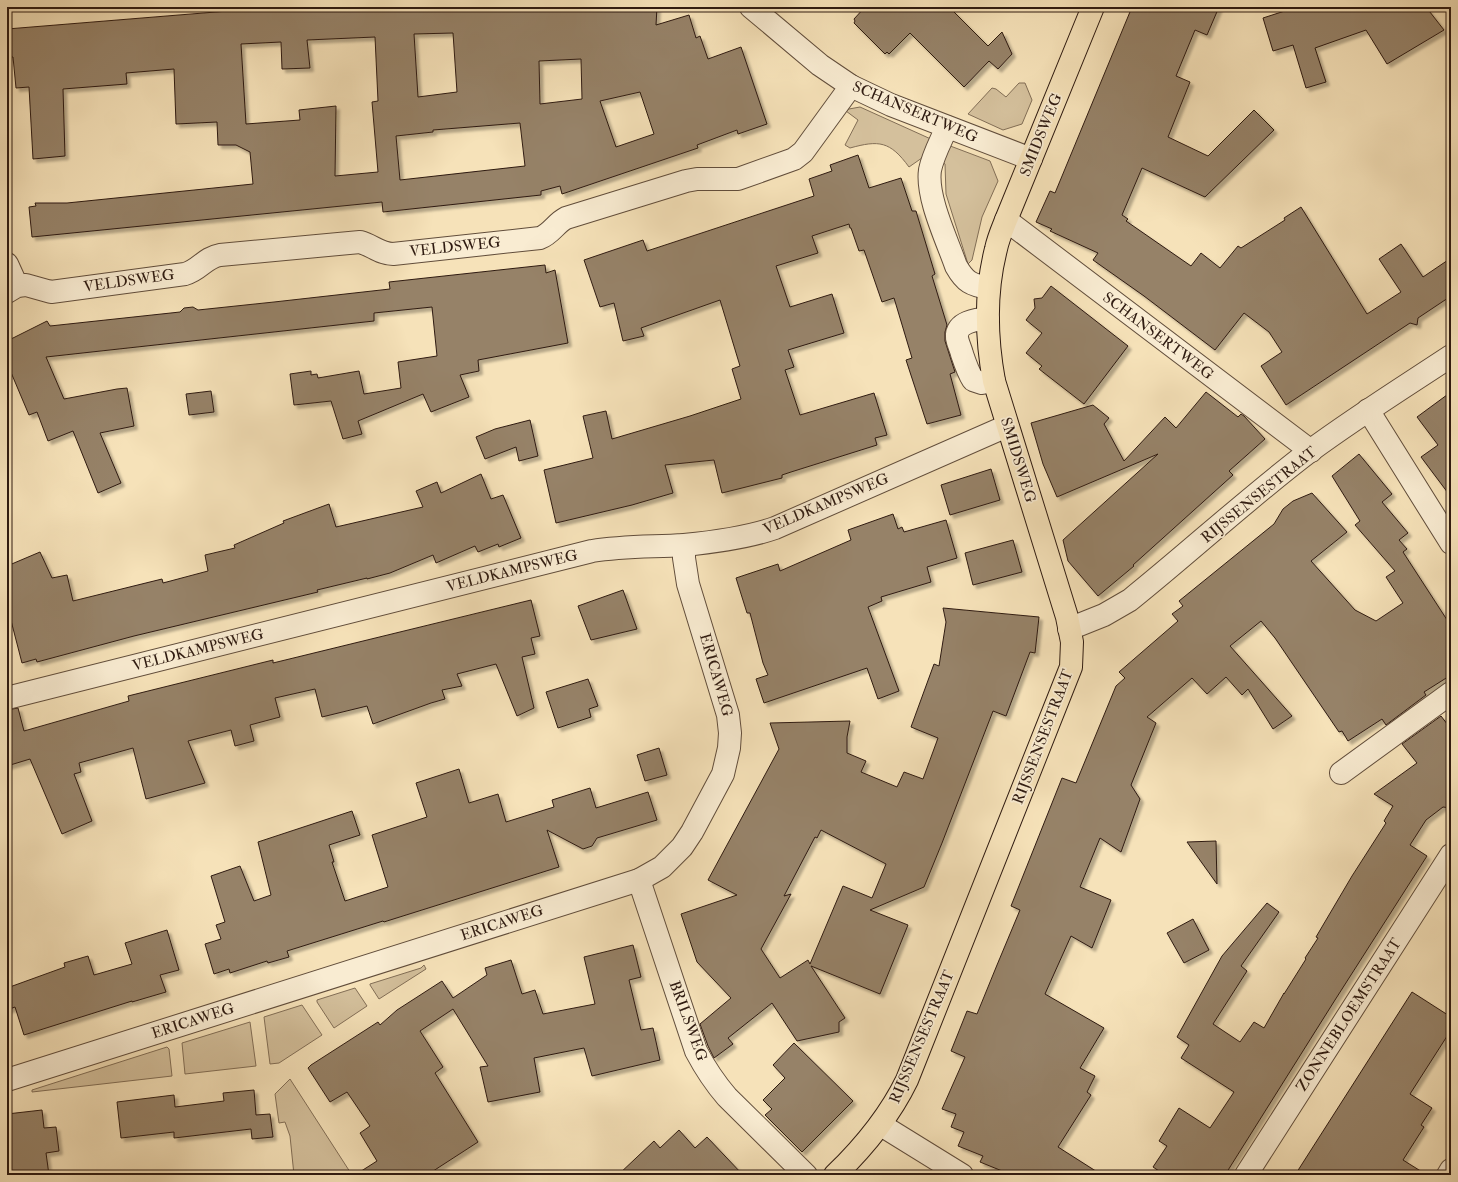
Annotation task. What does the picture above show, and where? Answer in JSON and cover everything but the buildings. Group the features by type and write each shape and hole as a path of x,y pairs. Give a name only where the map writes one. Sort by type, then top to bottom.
{"main road":[{"name":"SMIDSWEG","path":"1069,629 994,380 990,358 988,319 989,288 996,248 1006,220 1093,7"},
{"name":"RIJSSENSESTRAAT","path":"835,1175 862,1148 881,1125 907,1080 1070,668 1072,642 1069,629"}],"street":[{"name":"SCHANSERTWEG","path":"751,7 820,65 851,86 891,105 1031,160"},
{"name":"VELDSWEG","path":"7,264 12,289 26,285 51,292 186,274 195,270 204,261 220,255 360,242 368,244 380,252 392,254 540,238 548,234 558,223 566,218 686,181 697,179 738,179 794,159 803,152 851,86"},
{"path":"947,127 933,158 930,172 930,186 933,199 956,266 961,275 969,283 976,286 989,288"},
{"name":"SCHANSERTWEG","path":"1006,220 1311,451"},
{"path":"988,319 977,319 967,322 960,328 957,337 967,371 972,380 982,383 994,380"},
{"name":"RIJSSENSESTRAAT","path":"1069,629 1104,615 1130,600 1270,482 1368,410 1451,356"},
{"path":"1368,410 1451,543"},
{"name":"VELDKAMPSWEG","path":"7,698 586,553 630,546 684,545 739,538 775,528 1007,426"},
{"name":"ERICAWEG","path":"7,1080 639,880 662,867 682,847 692,832 723,774 730,748 728,715 688,584 684,558 684,545"},
{"path":"1341,773 1451,693"},
{"name":"ZONNEBLOEMSTRAAT","path":"1246,1175 1451,855"},
{"name":"BRILSWEG","path":"639,880 696,1050 705,1069 716,1084 806,1175"},
{"path":"881,1125 962,1175"},
{"path":"1448,1175 1451,1170"}],"shaded area":[{"path":"1019,83 1025,83 1032,100 1022,124 1003,130 968,114 992,88 996,89 1006,97"},
{"path":"860,107 933,140 929,153 909,167 890,147 869,144 850,148 845,145 858,120 846,111"},
{"path":"945,144 990,161 998,181 982,217 972,260 968,264 946,194 945,164 939,160"},
{"path":"424,965 426,969 379,999 370,985 421,968"},
{"path":"355,988 367,1006 334,1028 317,1000"},
{"path":"302,1005 322,1035 279,1063 270,1064 264,1017"},
{"path":"250,1022 256,1066 185,1074 182,1043"},
{"path":"167,1047 169,1049 172,1076 32,1092 32,1090"},
{"path":"290,1079 352,1175 294,1175 290,1136 285,1122 279,1123 275,1094"}]}
